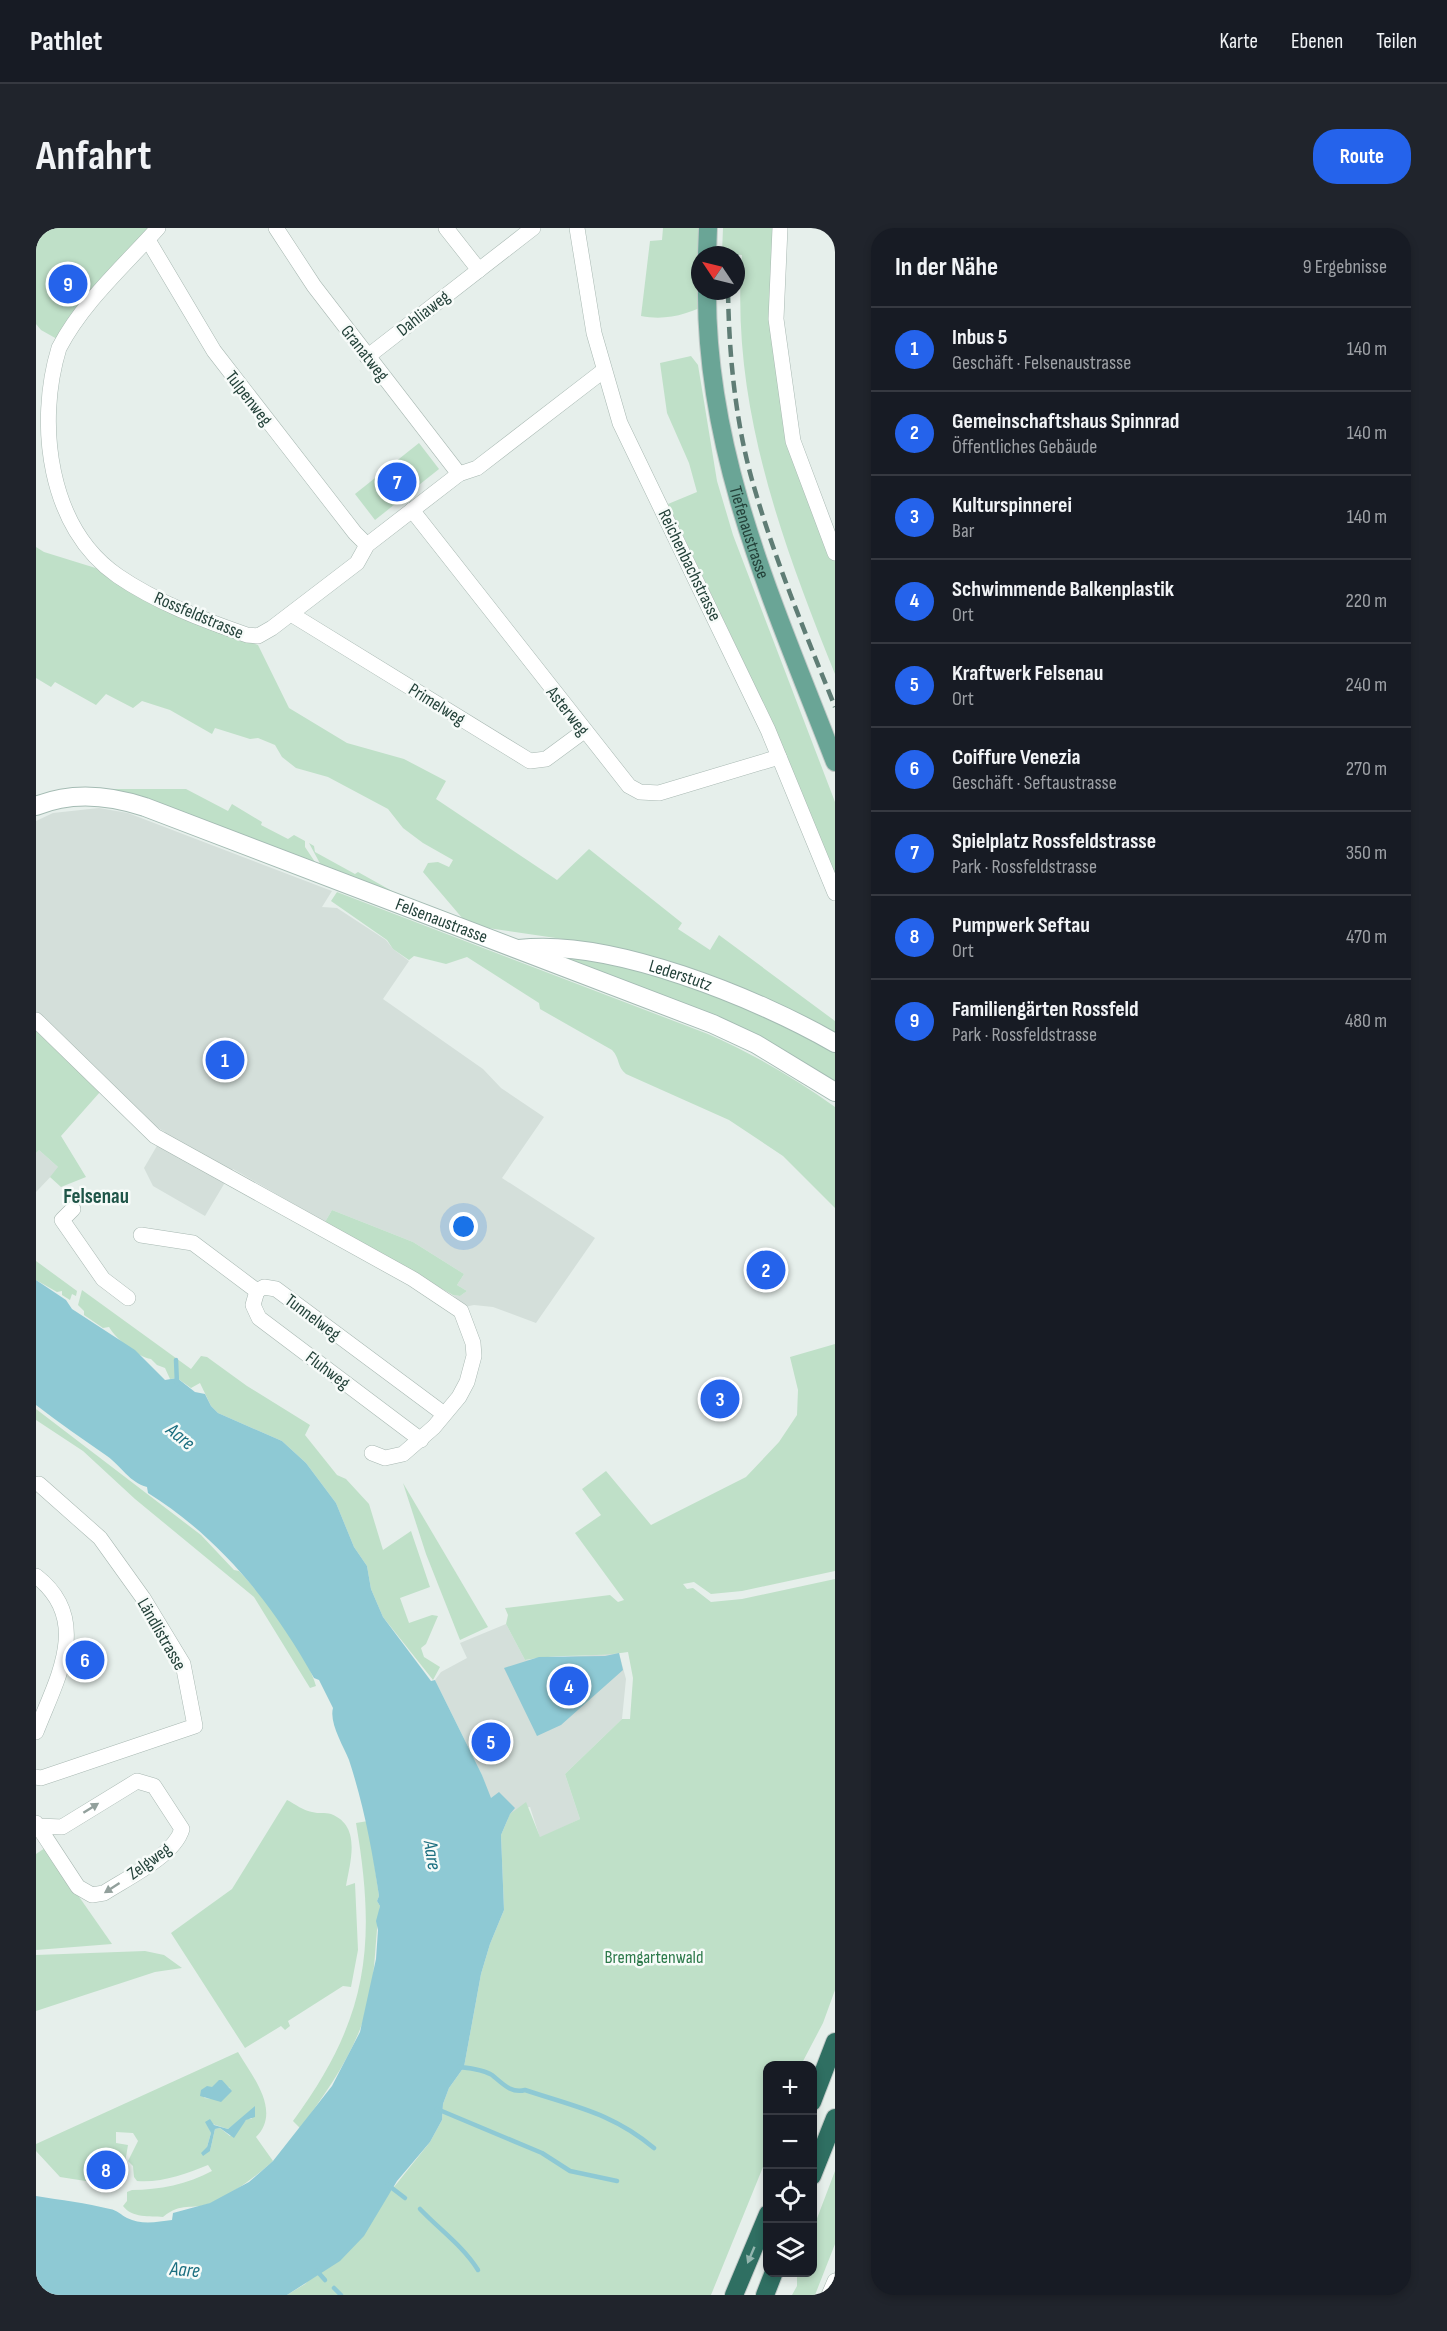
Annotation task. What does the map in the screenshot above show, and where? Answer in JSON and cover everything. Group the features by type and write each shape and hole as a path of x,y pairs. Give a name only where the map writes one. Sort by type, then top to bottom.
{"highway":[{"path":"817,2091 835,2042"},
{"path":"816,2169 835,2118"},
{"path":"734,2295 764,2223"},
{"path":"765,2295 772,2277"}],"main road":[{"path":"707,246 708,228"},
{"name":"Tiefenaustrasse","path":"707,300 709,347 717,415 739,509 835,762"}],"street":[{"name":"Granatweg","path":"276,228 314,286 459,474"},
{"path":"446,228 479,270"},
{"name":"Dahliaweg","path":"368,357 533,228"},
{"name":"Reichenbachstrasse","path":"577,228 591,319 603,371 620,423 752,694 835,893"},
{"path":"780,228 776,319 793,441 835,553"},
{"name":"Rossfeldstrasse","path":"153,234 78,318 53,362 44,394 41,432 48,478 59,504 83,540 112,571 140,589 250,636 269,631 357,562 367,545 459,474 477,468 603,371"},
{"name":"Tulpenweg","path":"153,234 183,302 224,364 355,533 367,545"},
{"name":"Asterweg","path":"412,510 625,783 647,793 697,783 779,757"},
{"name":"Primelweg","path":"291,614 530,760 539,762 546,759 584,731"},
{"name":"Felsenaustrasse","path":"36,806 79,796 125,801 712,1024 756,1044 835,1092"},
{"name":"Lederstutz","path":"515,950 542,946 669,971 768,1008 835,1043"},
{"path":"36,1020 155,1136 292,1213 322,1227 457,1306 473,1343 474,1362 464,1389 421,1440 403,1455 393,1458 372,1453"},
{"path":"73,1209 62,1220 104,1280 128,1298"},
{"name":"Tunnelweg","path":"141,1235 193,1243 257,1290 264,1287 276,1289 444,1414"},
{"name":"Fluhweg","path":"257,1290 253,1305 259,1318 421,1440"},
{"name":"Ländlistrasse","path":"36,1776 41,1778 195,1726 183,1664 143,1598 100,1538 39,1484"},
{"path":"36,1576 57,1600 65,1618 68,1638 64,1661 38,1723"},
{"name":"Zelgweg","path":"137,1781 154,1786 182,1829 175,1844 165,1853 98,1895 87,1893 78,1887 37,1825 62,1827 137,1781"},
{"path":"829,2295 835,2281"}],"shaded area":[{"path":"99,808 128,813 332,891 322,907 337,908 386,940 393,949 409,961 383,999 483,1069 501,1088 544,1117 502,1178 595,1238 536,1323 493,1307 474,1305 464,1307 453,1295 460,1296 467,1291 457,1285 464,1274 413,1242 332,1210 325,1222 233,1169 205,1216 153,1186 144,1168 165,1132 144,1119 36,1014 36,821 53,813"},
{"path":"39,1150 59,1168 36,1192 36,1153"},
{"path":"506,1624 525,1660 619,1653 626,1679 622,1719 565,1774 580,1819 540,1838 530,1807 519,1809 506,1821 501,1835 482,1775 435,1680 441,1672 467,1658 460,1643"}],"green space":[{"path":"36,228 150,228 57,339 41,330 36,324"},
{"path":"663,228 712,228 704,246 691,246 691,300 712,302 678,315 660,318 641,316 650,241 662,240"},
{"path":"723,228 780,228 776,288 790,423 835,554 835,674 796,573 779,521 752,417 744,364 740,310 740,300 745,300 745,246 722,246"},
{"path":"691,356 698,365 717,481 733,535 835,802 835,875 758,692 668,504 697,492 689,463 667,413 660,363"},
{"path":"419,443 439,469 375,520 355,494"},
{"path":"36,547 44,552 102,570 176,612 258,645 289,708 347,743 404,759 446,781 436,799 557,880 589,849 682,923 678,929 710,950 719,935 835,1021 835,1092 801,1070 516,949 583,942 481,927 463,919 423,872 428,863 438,862 449,867 453,860 423,843 403,828 388,809 328,777 296,768 282,757 275,745 258,738 250,739 215,728 212,734 170,710 142,701 133,708 106,694 96,705 55,682 51,687 36,678"},
{"path":"105,789 186,789 228,811 232,804 262,822 261,825 288,839 294,835 305,841 305,847 319,868"},
{"path":"309,843 314,846 315,852 355,874 358,872 392,891 391,894 323,869"},
{"path":"337,892 708,1034 757,1058 805,1086 835,1107 835,1208 783,1156 729,1120 626,1074 612,1050 540,1009 539,1003 467,957 446,964 414,956 409,960 393,949 387,940 331,901"},
{"path":"36,1031 100,1092 61,1136 86,1177 61,1187 50,1177 58,1167 39,1150 36,1153"},
{"path":"332,1210 413,1242 464,1274 457,1285 467,1291 460,1296 453,1295 325,1222"},
{"path":"36,1261 77,1291 76,1296 72,1294 70,1300 62,1295 62,1291 57,1292 36,1280"},
{"path":"82,1290 191,1369 201,1356 207,1357 247,1386 310,1425 305,1435 337,1475 346,1479 369,1504 383,1550 411,1531 430,1587 400,1598 409,1623 432,1615 438,1616 426,1644 421,1648 424,1657 440,1667 433,1680 383,1617 371,1589 367,1566 354,1547 336,1503 306,1463 282,1441 218,1413 211,1406 200,1383 191,1388 177,1378 170,1379 165,1368 127,1347 109,1327 103,1328 84,1315 84,1311 78,1305"},
{"name":"Bremgartenwald","path":"835,1344 835,1571 742,1591 711,1594 694,1582 683,1584 687,1589 693,1588 711,1602 742,1599 835,1579 835,1990 823,2023 803,2061 763,2061 763,2167 711,2295 287,2295 305,2284 390,2192 430,2142 442,2120 443,2104 449,2088 464,2067 481,1974 504,1910 501,1835 510,1814 526,1802 540,1837 580,1819 565,1774 622,1719 630,1719 633,1678 628,1652 525,1660 506,1624 508,1615 505,1608 610,1595 618,1602 624,1600 575,1533 601,1515 582,1489 606,1471 651,1525 746,1477 779,1442 797,1415 798,1390 790,1357"},
{"path":"36,1409 201,1535 234,1570 239,1571 272,1609 294,1641 316,1686 310,1688 254,1597 135,1499 83,1451 36,1420"},
{"path":"403,1483 488,1627 460,1640 426,1554"},
{"path":"287,1800 315,1813 331,1814 347,1827 352,1846 346,1886 355,1883 358,1950 351,1987 343,1986 288,2021 290,2026 285,2030 281,2026 245,2048 171,1933 232,1889"},
{"path":"368,1821 379,1896 377,1901 380,1906 370,1996 351,2049 333,2082 300,2128 293,2121 318,2084 337,2049 351,2014 360,1980 365,1944 366,1907 356,1823"},
{"path":"45,1848 112,1944 36,1950 36,1854"},
{"path":"145,1951 164,1955 182,1968 155,1972 36,2011 36,1955"},
{"path":"238,2052 262,2094 266,2116 263,2127 256,2137 273,2161 244,2185 211,2203 176,2209 163,2217 147,2216 131,2213 123,2206 127,2201 127,2192 183,2183 212,2171 208,2165 182,2175 137,2181 134,2177 133,2166 128,2161 138,2141 133,2133 116,2132 116,2143 128,2145 125,2163 93,2163 92,2182 60,2177 36,2151 36,2144","holes":["219,2081 230,2088 214,2099 204,2098","248,2114 252,2119 247,2119 230,2136 220,2128 215,2129 210,2151 207,2147 211,2133 206,2122 228,2129"]},
{"path":"835,2171 835,2244 815,2295 792,2295 797,2286 797,2277 817,2277 817,2218"}],"water":[{"name":"Aare","path":"36,1280 66,1300 72,1309 135,1350 165,1380 177,1378 195,1392 205,1394 211,1406 218,1413 282,1441 306,1463 336,1503 354,1547 367,1566 371,1589 383,1617 431,1681 435,1680 491,1798 499,1792 515,1808 501,1835 504,1910 481,1974 464,2067 449,2088 443,2104 442,2120 430,2142 397,2181 364,2236 340,2261 287,2295 36,2295 36,2196 117,2211 138,2222 172,2220 173,2213 210,2203 249,2182 273,2161 332,2086 360,2032 376,1959 378,1930 376,1921 380,1906 377,1901 379,1896 363,1811 349,1760 335,1727 333,1708 319,1680 314,1678 281,1624 243,1575 199,1530 148,1493 147,1487 130,1478 107,1456 36,1405"},
{"path":"619,1653 623,1670 561,1725 537,1736 504,1668 539,1657 605,1656"},
{"path":"222,2080 232,2091 221,2102 200,2096 201,2090 207,2086 212,2087"},
{"path":"255,2106 255,2117 246,2120 234,2138 220,2128 215,2129 210,2151 203,2156 201,2153 207,2147 211,2133 205,2122 210,2119 214,2125 228,2129"}],"waterway":[{"path":"176,1360 177,1384"},
{"path":"459,2067 488,2073 511,2089 525,2090 593,2112 623,2127 654,2148"},
{"path":"437,2109 542,2153 570,2171 617,2181"},
{"path":"388,2185 405,2198"},
{"path":"420,2209 458,2246 478,2270"},
{"path":"317,2271 325,2280"},
{"path":"334,2288 341,2295"}],"railway":[{"path":"728,300 734,386 741,434 752,480 780,566 835,707"}],"place":[{"name":"Familiengärten Rossfeld","path":"68,284"},
{"name":"Spielplatz Rossfeldstrasse","path":"397,482"},
{"name":"Inbus 5","path":"225,1060"},
{"name":"Gemeinschaftshaus Spinnrad","path":"766,1270"},
{"name":"Kulturspinnerei","path":"720,1399"},
{"name":"Coiffure Venezia","path":"85,1660"},
{"name":"Schwimmende Balkenplastik","path":"569,1686"},
{"name":"Kraftwerk Felsenau","path":"491,1742"},
{"name":"Pumpwerk Seftau","path":"106,2170"}],"district":[{"name":"Felsenau","path":"96,1196"}]}
